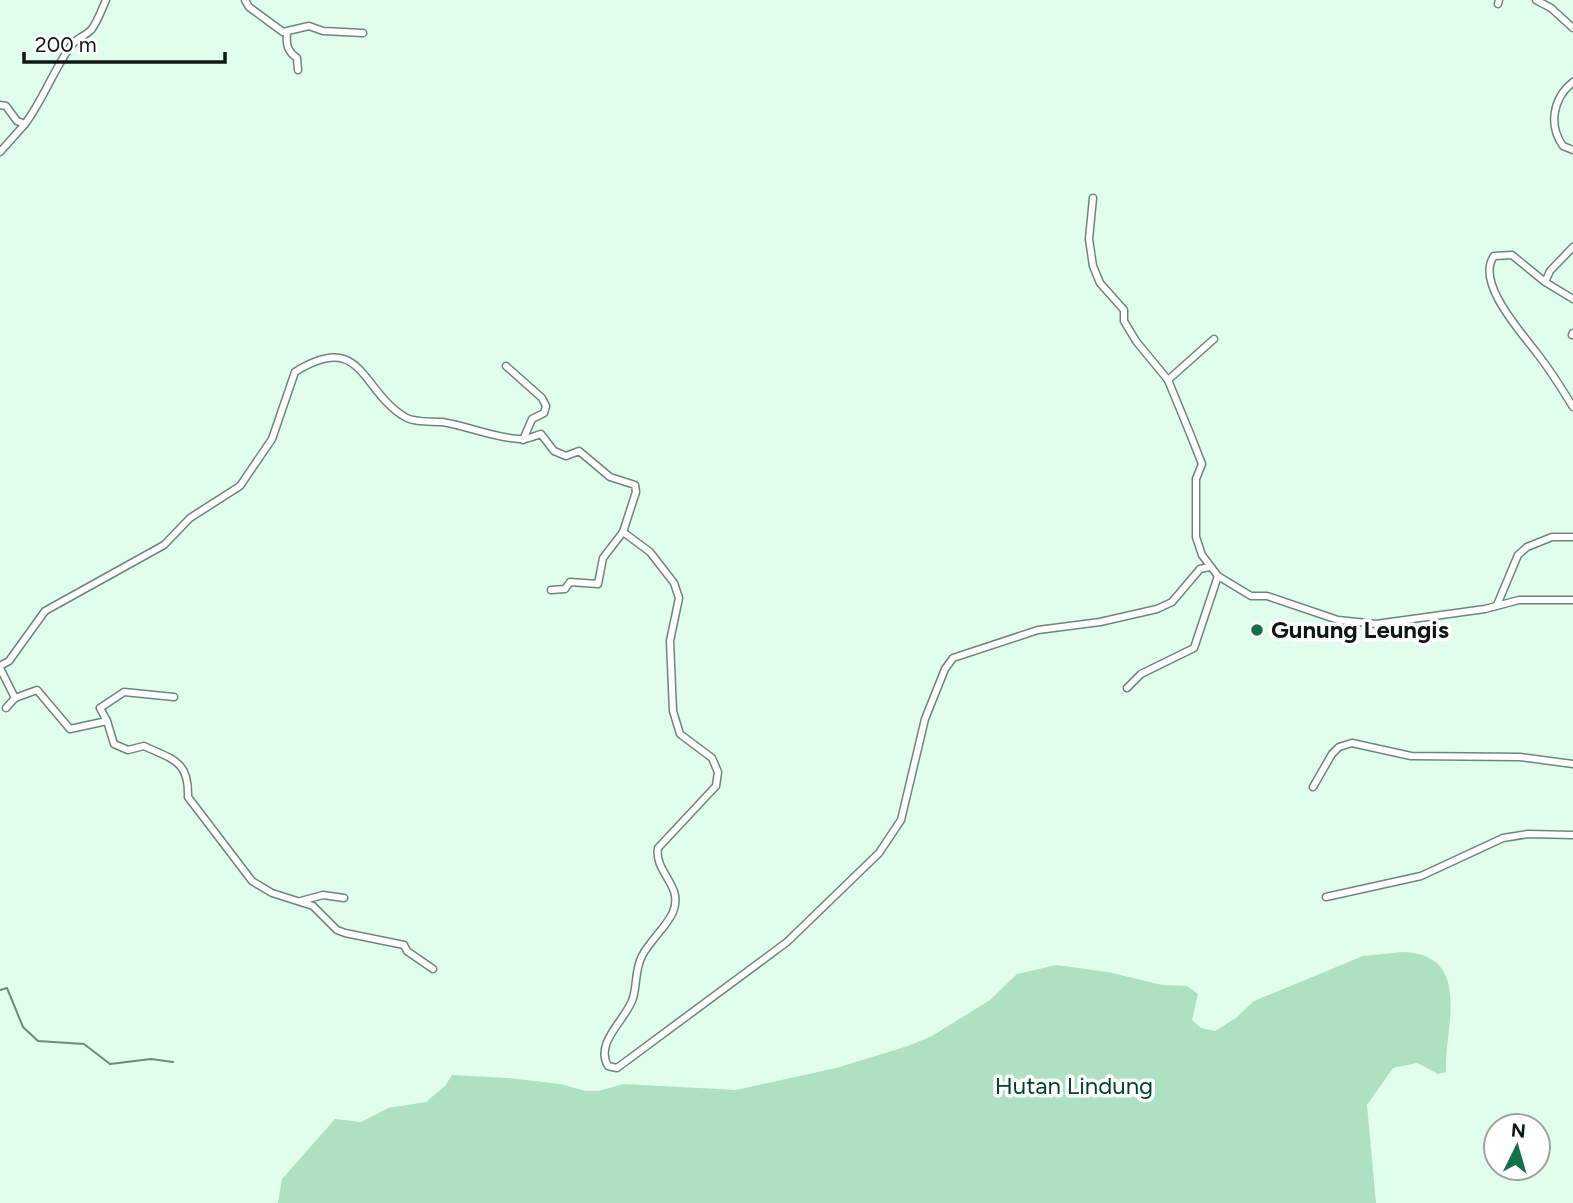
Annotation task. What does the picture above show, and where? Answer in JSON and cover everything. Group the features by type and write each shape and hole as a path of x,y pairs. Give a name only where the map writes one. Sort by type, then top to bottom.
{"street":[{"path":"0,152 45,96 54,70 75,38 91,30 106,0"},
{"path":"245,0 249,7 287,33"},
{"path":"1536,0 1551,8 1573,28"},
{"path":"287,33 309,26 323,31 363,33"},
{"path":"287,33 286,43 290,53 297,58 298,70"},
{"path":"1573,82 1558,101 1553,126 1563,146 1573,150"},
{"path":"0,104 6,106 17,121 25,124"},
{"path":"1093,198 1089,253 1100,284 1124,310 1124,321 1136,341 1168,380 1202,464 1196,479 1196,537 1209,567 1218,576 1251,596 1267,596 1299,609 1358,623 1390,624 1519,600 1573,600"},
{"path":"1545,282 1550,271 1569,255 1573,247"},
{"path":"1573,299 1545,282 1521,259 1499,254 1491,259 1490,274 1496,293 1514,328 1536,351 1573,407"},
{"path":"1168,380 1214,339"},
{"path":"14,697 0,667 9,661 45,611 164,545 190,518 240,486 251,474 272,439 295,372 307,364 342,357 359,366 382,398 404,417 458,424 523,440 541,434 554,451 566,456 579,451 610,477 635,485 636,492 623,532 603,558 598,584 570,582 565,589 551,590"},
{"path":"506,366 542,398 546,406 544,413 532,419 523,440"},
{"path":"623,532 650,552 674,583 679,598 670,641 674,718 680,734 712,758 719,779 716,786 658,848 659,864 673,884 675,904 670,916 641,958 632,1001 607,1045 605,1061 617,1068 626,1065 787,942 886,845 903,815 922,729 945,669 953,658 1038,630 1128,617 1163,607 1175,598 1195,573 1209,567"},
{"path":"1497,605 1518,555 1527,547 1552,537 1573,537"},
{"path":"1127,688 1141,674 1194,648 1218,576"},
{"path":"6,708 14,697 36,690 70,729 107,721"},
{"path":"174,697 124,692 100,708 114,744 128,750 144,746 184,768 188,777 188,797 250,879 266,891 313,906 337,930 404,945 407,951 433,969"},
{"path":"1312,787 1332,754 1339,747 1352,743 1411,755 1520,757 1573,764"},
{"path":"1326,897 1420,876 1503,838 1528,834 1573,835"},
{"path":"300,902 323,895 344,898"}],"green space":[{"name":"Hutan Lindung","path":"1403,952 1425,956 1439,966 1447,980 1450,1015 1446,1072 1438,1074 1417,1063 1393,1068 1367,1105 1376,1203 278,1203 282,1179 335,1119 361,1122 388,1108 426,1102 445,1086 452,1075 560,1084 586,1091 598,1091 624,1084 736,1090 836,1068 908,1046 932,1036 990,1000 1017,974 1056,965 1108,972 1162,985 1187,986 1198,994 1192,1020 1201,1028 1215,1031 1236,1018 1254,1001 1363,956"}],"waterway":[{"path":"0,990 7,988 23,1027 38,1041 84,1044 110,1064 151,1059 173,1062"}],"place":[{"name":"Gunung Leungis","path":"1257,630"}]}
